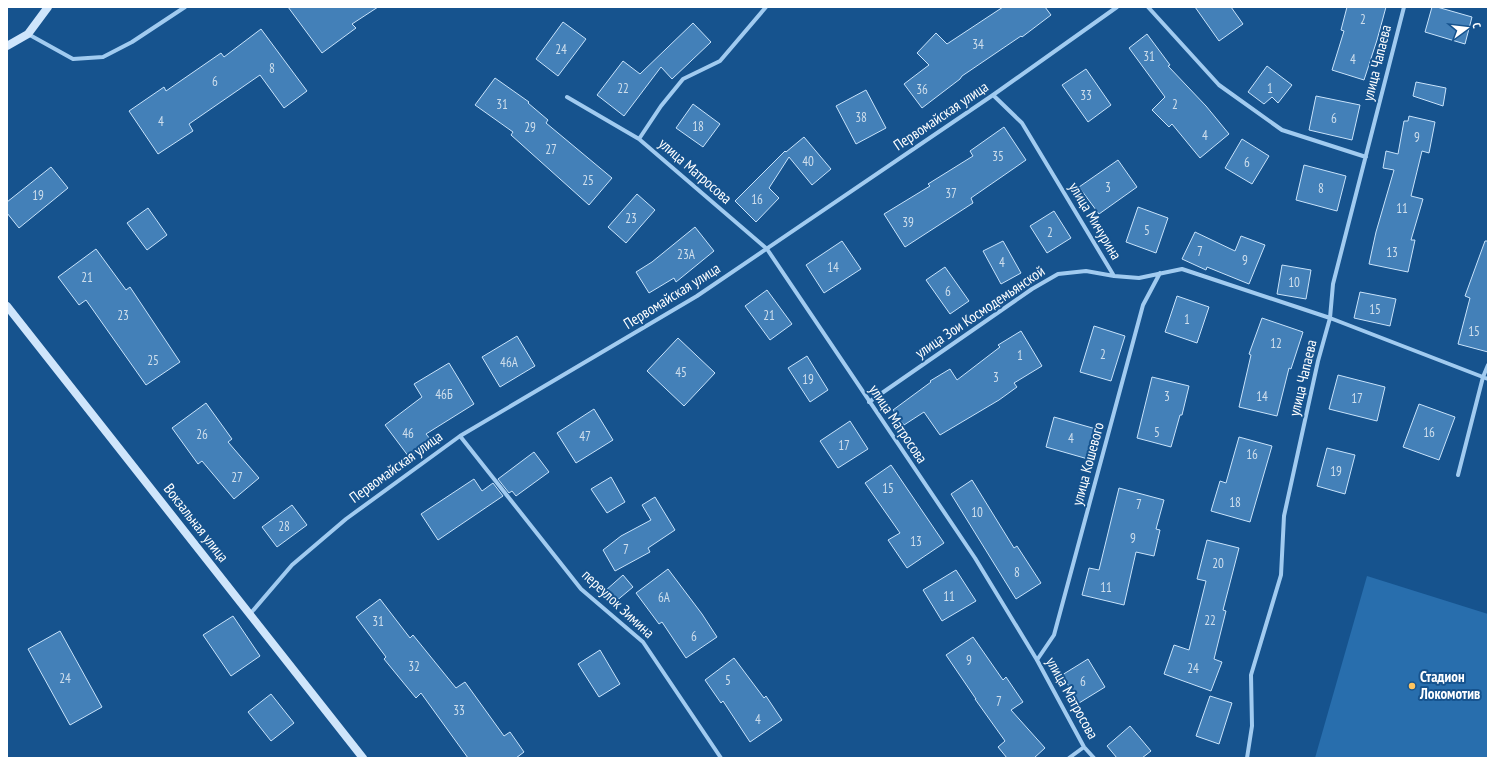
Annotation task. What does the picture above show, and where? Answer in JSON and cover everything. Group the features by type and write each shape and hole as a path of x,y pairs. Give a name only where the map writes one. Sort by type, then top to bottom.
{"street":[{"path":"7,46 28,34 48,7"},
{"path":"28,34 73,58 103,57 132,42 186,7"},
{"name":"улица Матросова","path":"639,138 661,106 683,79 720,61 766,7"},
{"name":"Первомайская улица","path":"250,614 292,564 346,519 460,436 697,296 993,95 1116,7"},
{"path":"1148,7 1219,85 1282,130 1366,157"},
{"name":"улица Чапаева","path":"1247,758 1252,726 1251,675 1281,574 1284,516 1318,361 1330,318 1333,284 1404,7"},
{"name":"улица Мичурина","path":"993,95 1022,123 1114,276 1139,278 1182,269 1330,318 1488,379"},
{"name":"улица Матросова","path":"567,97 639,138 767,249 975,558 1037,660 1084,747 1094,758"},
{"name":"улица Зои Космодемьянской","path":"869,402 1032,289 1058,274 1086,271 1114,276"},
{"name":"улица Кошевого","path":"1037,660 1054,635 1142,305 1160,273"},
{"name":"Вокзальная улица","path":"7,306 363,758"},
{"path":"1458,475 1483,377 1488,365"},
{"name":"переулок Зимина","path":"460,436 581,589 643,642 721,758"},
{"path":"1069,758 1084,747"}],"shaded area":[{"name":"Стадион Локомотив","path":"1367,576 1488,614 1488,758 1315,758"}],"building":[{"path":"288,7 378,7 352,24 356,28 322,53"},
{"path":"1003,7 1045,7 1051,15 1022,37 1021,36 962,76 922,108 904,84 929,65 917,53 936,33 947,44"},
{"path":"1195,7 1231,7 1243,24 1219,41"},
{"path":"1347,7 1386,7 1364,80 1332,70 1344,31 1341,30"},
{"path":"1432,7 1437,7 1472,17 1465,44 1425,32"},
{"path":"563,22 586,39 558,76 536,59"},
{"path":"693,23 711,42 672,79 661,67 624,116 597,95 623,61 640,74"},
{"path":"261,29 307,91 284,108 260,75 189,124 193,131 158,154 129,111 164,87 166,91 221,53 224,57"},
{"path":"1147,34 1170,65 1168,66 1206,106 1229,134 1200,158 1172,124 1169,127 1152,110 1165,97 1129,48"},
{"path":"1267,66 1292,85 1278,103 1272,97 1264,104 1248,92"},
{"path":"1086,69 1111,105 1088,122 1062,85"},
{"path":"495,78 529,102 528,103 548,120 546,123 612,178 589,205 511,135 513,132 475,105"},
{"path":"1416,82 1446,88 1443,106 1413,96"},
{"path":"866,90 886,128 856,144 836,106"},
{"path":"1316,96 1360,105 1352,140 1309,130"},
{"path":"693,104 720,124 703,147 676,128"},
{"path":"1409,116 1435,122 1429,153 1422,151 1411,196 1423,199 1411,240 1415,240 1408,272 1369,264 1376,232 1394,170 1383,168 1386,151 1398,154 1404,121 1408,121"},
{"path":"1004,127 1026,160 971,198 973,203 905,247 884,214 930,186 928,184 973,156 970,151"},
{"path":"804,137 831,169 812,185 789,157 769,188 779,198 756,222 735,201 785,151 786,152"},
{"path":"1242,139 1269,156 1252,184 1225,168"},
{"path":"1118,160 1137,187 1099,214 1079,187"},
{"path":"1304,165 1346,176 1337,211 1296,200"},
{"path":"51,167 68,188 19,228 7,213 7,202"},
{"path":"637,194 655,210 626,243 608,227"},
{"path":"1138,207 1168,218 1156,253 1126,242"},
{"path":"148,208 167,235 147,250 127,223"},
{"path":"1054,211 1071,238 1047,253 1030,226"},
{"path":"695,227 714,251 676,282 674,278 649,293 636,272 652,262"},
{"path":"1195,232 1235,251 1241,236 1265,245 1249,284 1207,267 1206,270 1182,259"},
{"path":"842,241 861,269 824,293 806,265"},
{"path":"1003,241 1021,273 1001,284 983,251"},
{"path":"1485,241 1488,241 1488,352 1458,344 1470,298 1465,296"},
{"path":"96,249 126,290 130,287 180,362 146,385 86,300 79,305 58,277"},
{"path":"1282,265 1311,270 1306,299 1277,294"},
{"path":"945,267 969,301 950,314 926,280"},
{"path":"767,290 792,324 770,340 745,306"},
{"path":"1360,292 1396,299 1390,326 1354,318"},
{"path":"1177,296 1209,307 1197,343 1165,332"},
{"path":"1262,318 1303,332 1291,369 1289,368 1277,416 1239,407 1251,355 1249,354"},
{"path":"1094,326 1125,336 1111,381 1080,372"},
{"path":"1021,331 1042,366 1014,383 1017,387 999,400 940,435 924,412 904,425 893,410 931,382 930,381 950,369 957,380 1000,347 998,345"},
{"path":"517,336 535,366 500,387 482,357"},
{"path":"678,338 715,373 684,406 647,371"},
{"path":"807,356 828,390 810,402 788,368"},
{"path":"449,363 474,404 426,434 431,440 409,457 385,425 422,397 414,384"},
{"path":"1338,375 1385,387 1377,421 1329,409"},
{"path":"1152,377 1189,386 1182,415 1180,415 1171,447 1137,438"},
{"path":"206,403 232,439 228,442 259,478 234,499 202,461 198,464 172,428"},
{"path":"1419,404 1455,417 1439,460 1403,447"},
{"path":"594,409 613,440 576,463 557,433"},
{"path":"1054,417 1096,429 1088,459 1046,447"},
{"path":"850,421 868,449 838,468 820,441"},
{"path":"1239,437 1272,446 1250,522 1211,511 1220,481 1226,483"},
{"path":"1327,448 1355,455 1345,494 1317,486"},
{"path":"534,452 549,472 516,496 512,491 509,493 498,479"},
{"path":"891,465 944,543 907,568 888,540 900,533 865,483"},
{"path":"611,477 625,502 607,513 591,489"},
{"path":"474,479 482,491 493,483 503,496 438,540 421,514"},
{"path":"972,480 1014,548 1017,546 1041,583 1016,599 951,494"},
{"path":"1119,488 1164,500 1156,529 1160,530 1154,556 1136,552 1124,605 1082,595 1089,568 1099,570"},
{"path":"655,497 675,530 648,548 650,552 615,571 603,550 621,536 651,520 642,505"},
{"path":"292,505 307,525 277,547 262,527"},
{"path":"1207,540 1239,548 1223,610 1226,611 1214,659 1222,662 1211,691 1164,674 1174,645 1189,650 1206,581 1197,579"},
{"path":"668,569 702,614 717,637 686,658 662,622 659,624 636,593"},
{"path":"956,570 976,601 942,621 923,590"},
{"path":"623,575 633,587 615,602 605,591"},
{"path":"380,599 410,638 413,635 456,688 465,682 504,736 510,732 524,752 516,758 468,758 421,693 416,698 384,659 386,657 356,617"},
{"path":"233,616 260,656 231,676 203,635"},
{"path":"60,631 102,707 70,725 28,649"},
{"path":"973,637 1003,680 1006,677 1023,702 1011,710 1045,748 1034,758 1007,758 998,747 1005,741 946,655"},
{"path":"600,650 620,684 599,697 578,664"},
{"path":"734,658 764,698 766,696 782,720 750,742 723,701 721,703 705,680"},
{"path":"1088,659 1105,687 1079,703 1062,675"},
{"path":"271,694 294,723 271,741 248,712"},
{"path":"1210,696 1232,703 1219,744 1196,736"},
{"path":"1130,726 1151,751 1142,758 1117,758 1107,746"}],"place":[{"name":"Стадион Локомотив","path":"1412,686"}]}
